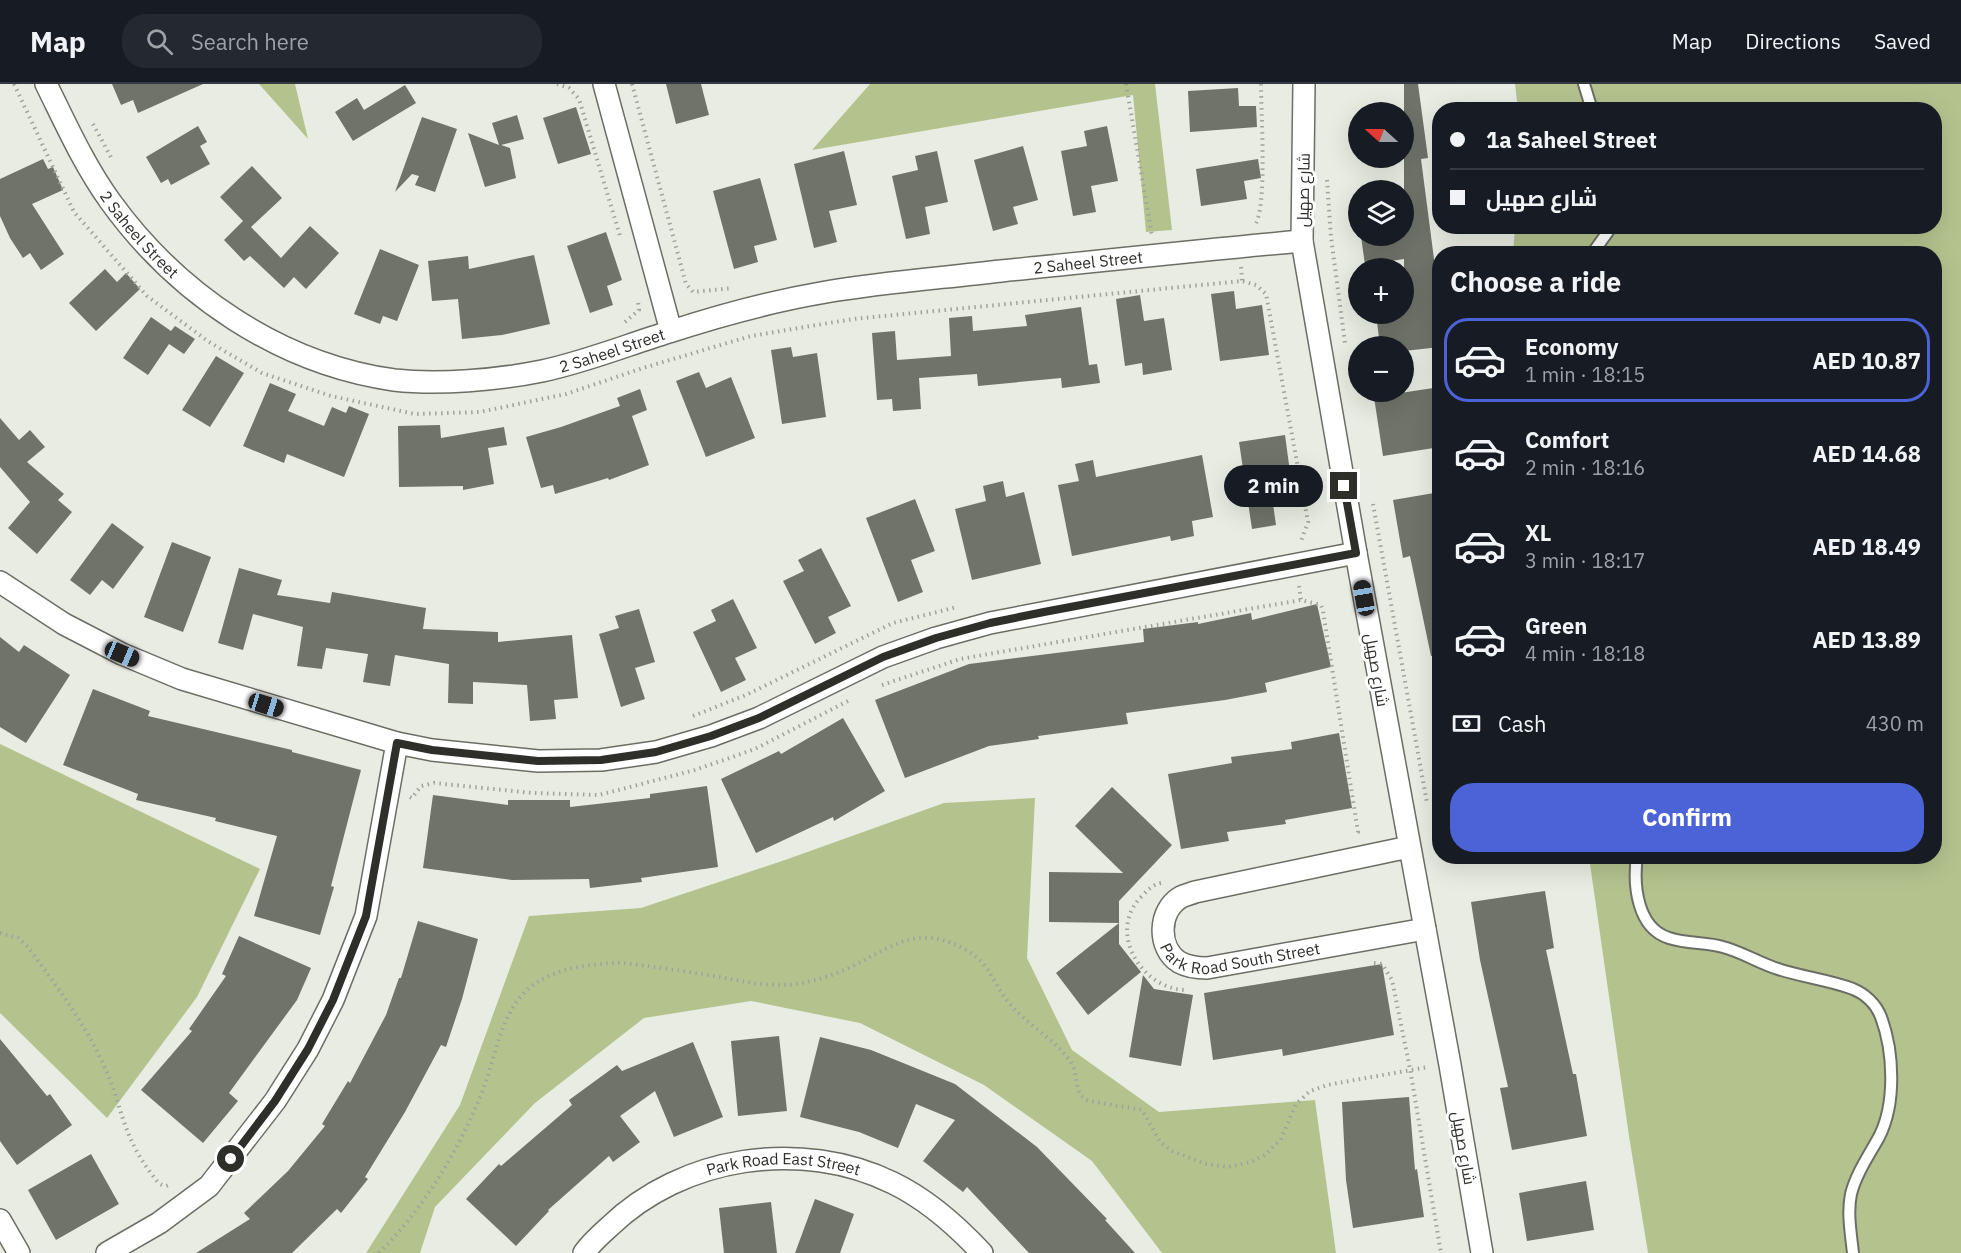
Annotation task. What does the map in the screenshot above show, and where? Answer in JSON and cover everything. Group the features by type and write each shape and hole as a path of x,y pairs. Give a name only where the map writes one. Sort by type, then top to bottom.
{"street":[{"name":"2 Saheel Street","path":"46,84 86,164 110,201 148,248 193,290 241,325 294,352 342,368 395,380 493,379 542,371 593,358 671,331 758,306 825,292 892,282 1302,241"},
{"path":"604,84 671,331"},
{"name":"شارع صهيل","path":"1304,84 1302,241 1482,1253"},
{"path":"0,582 64,624 122,654 182,679 397,743 432,750 538,761 601,760 656,752 711,736 759,718 883,657 979,626 1056,609 1356,553"},
{"path":"107,1253 159,1223 209,1186 275,1101 308,1049 333,1000 366,916 397,743"},
{"name":"Park Road South Street","path":"1409,847 1180,897 1170,908 1163,922 1163,937 1168,951 1178,962 1192,968 1207,968 1425,929"},
{"name":"Park Road East Street","path":"584,1253 624,1212 666,1185 712,1167 761,1159 810,1160 851,1168 892,1182 930,1204 982,1253"},
{"path":"0,1220 19,1253"}],"lane":[{"path":"1584,84 1590,102"},
{"path":"1637,864 1640,908 1646,921 1656,931 1668,938 1726,948 1776,968 1853,989 1875,1005 1881,1017 1890,1061 1891,1099 1880,1134 1857,1177 1850,1197 1849,1217 1853,1253"}],"path":[{"path":"14,84 75,213 147,296 209,342 262,373 331,396 415,414 480,412 566,394 751,336 853,319 1242,281 1256,285 1266,294 1308,522 1301,541 1293,548"},
{"path":"632,84 686,284 693,292 745,286"},
{"path":"1126,84 1153,238 1141,239"},
{"path":"1254,227 1260,216 1261,84"},
{"path":"92,121 114,163"},
{"path":"1327,170 1331,237 1346,353"},
{"path":"617,325 628,321 639,310 638,298"},
{"path":"1372,502 1429,812"},
{"path":"877,686 960,659 1300,600 1315,602 1321,605 1323,611 1358,832 1350,841"},
{"path":"692,716 746,696 892,623 960,606"},
{"path":"389,792 412,798 421,786 434,783 533,793 598,795 695,770 755,749 858,697"},
{"path":"1165,882 1154,885 1139,899 1129,918 1128,942 1132,956 1159,984 1173,990 1195,990"},
{"path":"0,933 18,938 27,947 76,1011 107,1070 129,1138 151,1173 162,1186 170,1185 177,1179"},
{"path":"379,1253 396,1236 430,1192 459,1144 482,1093 508,1015 524,993 546,977 572,968 616,963 765,985 795,984 826,977 904,940 927,937 948,942 969,951 986,965 995,984 1014,1009 1071,1062 1075,1071 1078,1092 1082,1098 1142,1110 1160,1142 1172,1151 1206,1164 1228,1167 1251,1162 1265,1155 1281,1139 1296,1104 1310,1091 1327,1085 1410,1069 1450,1065"},
{"path":"1368,962 1382,964 1392,980 1410,1069 1441,1253"}],"green space":[{"path":"259,84 295,84 308,139"},
{"path":"870,84 1155,84 1172,230 1146,232 1133,95 812,150"},
{"path":"1515,84 1961,84 1961,1253 1648,1253 1590,864 1942,864 1942,246 1514,246 1514,234 1942,234 1942,102 1517,102"},
{"path":"0,744 260,869 197,997 107,1118 0,1013"},
{"path":"1035,798 1027,958 1072,1050 1159,1112 1315,1100 1336,1253 1162,1253 1092,1161 984,1085 860,1023 751,1001 644,1018 535,1103 435,1207 420,1253 366,1253 460,1105 529,916 641,908 944,803"}],"building":[{"path":"112,84 203,84 138,113 133,100 121,105"},
{"path":"666,84 701,84 709,115 676,124"},
{"path":"1404,84 1418,84 1428,158 1421,159 1432,246 1432,348 1414,350 1414,336 1379,336 1377,324 1414,324 1414,258 1364,258 1362,246 1414,246 1414,180 1404,180 1404,168 1414,168 1414,102 1404,102"},
{"path":"405,85 416,103 353,141 335,112 357,98 364,110"},
{"path":"1238,88 1239,106 1256,106 1257,127 1190,132 1188,91"},
{"path":"576,107 591,154 558,164 543,118"},
{"path":"517,115 524,139 501,145 510,148 516,178 485,187 468,133 499,145 492,123"},
{"path":"422,117 457,129 435,192 415,185 419,176 412,174 395,192"},
{"path":"198,126 207,142 200,146 210,164 171,185 168,179 161,183 146,157"},
{"path":"1107,126 1118,181 1091,186 1096,212 1073,216 1061,151 1087,146 1084,131"},
{"path":"1023,146 1038,200 1013,207 1018,224 993,231 974,160"},
{"path":"844,151 857,205 829,211 837,242 814,248 794,164"},
{"path":"937,151 948,202 925,207 930,234 906,239 892,176 918,170 915,156"},
{"path":"43,159 48,169 53,167 63,190 32,204 64,254 41,270 30,253 23,258 0,216 0,179"},
{"path":"1258,159 1261,178 1244,181 1247,199 1201,206 1196,169"},
{"path":"252,166 282,198 251,227 281,258 310,226 339,253 306,289 294,277 284,288 250,256 244,261 224,240 243,221 220,197"},
{"path":"760,178 777,240 754,246 758,262 734,269 713,191"},
{"path":"606,232 622,280 607,286 613,305 590,313 567,246"},
{"path":"380,249 419,265 397,321 383,316 380,324 354,314"},
{"path":"534,255 550,324 502,335 462,339 458,299 432,301 428,261 468,256 469,269"},
{"path":"105,269 117,282 126,273 140,289 96,331 69,303"},
{"path":"1234,291 1236,309 1262,305 1269,355 1220,361 1211,294"},
{"path":"1140,295 1144,321 1164,318 1172,370 1143,375 1142,363 1125,366 1116,299"},
{"path":"1081,307 1089,365 1097,364 1100,383 1062,388 1061,378 978,386 977,374 919,378 921,409 893,411 892,399 877,400 872,333 895,331 897,360 951,356 949,318 972,316 973,331 1027,326 1025,315"},
{"path":"151,317 171,331 175,326 195,339 184,354 169,344 148,375 123,358"},
{"path":"791,347 793,357 817,353 826,417 782,424 771,350"},
{"path":"216,356 244,373 210,427 182,410"},
{"path":"699,372 706,388 731,377 755,438 706,457 676,381"},
{"path":"270,383 296,394 288,411 324,426 332,407 346,413 349,406 369,414 344,477 287,454 284,463 243,446"},
{"path":"1432,388 1432,448 1383,456 1375,402 1414,402 1414,391"},
{"path":"640,389 647,410 632,416 649,465 609,480 608,478 555,494 553,485 541,488 526,437 620,406 617,398"},
{"path":"0,418 19,440 30,430 45,447 27,462 64,494 58,500 72,512 37,554 8,528 30,502 0,467"},
{"path":"440,425 441,438 504,427 507,445 488,448 494,484 463,490 463,486 399,487 398,426"},
{"path":"1285,435 1292,487 1271,490 1276,525 1252,529 1239,442"},
{"path":"1202,455 1213,517 1192,521 1194,536 1171,541 1170,536 1072,556 1058,485 1079,481 1075,464 1093,460 1096,477"},
{"path":"1003,481 1006,497 1024,492 1041,564 972,580 955,509 986,501 983,486"},
{"path":"1432,493 1432,656 1410,556 1403,558 1393,500"},
{"path":"915,499 935,551 911,560 923,592 898,602 866,518"},
{"path":"112,523 144,547 113,589 102,580 90,595 70,580"},
{"path":"172,542 211,557 183,632 144,617"},
{"path":"821,548 851,606 828,617 836,633 815,644 783,581 804,571 798,560"},
{"path":"239,568 282,580 277,595 330,603 332,592 426,608 423,629 498,632 498,642 572,635 578,698 554,700 556,719 530,721 527,685 473,682 473,704 448,703 449,664 395,655 390,686 363,682 368,654 326,648 322,669 297,666 303,627 253,614 243,650 218,643"},
{"path":"733,599 757,648 735,658 746,680 721,692 693,632 716,621 711,610"},
{"path":"1317,604 1331,667 1265,683 1267,692 1126,713 1128,724 1038,736 1039,739 989,746 905,778 875,700 969,664 1144,642 1143,629 1198,622 1198,624 1251,613 1252,620"},
{"path":"639,609 655,662 635,668 645,699 621,707 599,634 619,628 615,616"},
{"path":"0,637 19,652 24,645 70,675 26,743 0,727"},
{"path":"93,689 150,711 148,716 292,750 292,752 361,770 331,886 334,887 320,935 254,916 277,836 215,821 216,818 136,800 138,794 63,765"},
{"path":"843,718 885,791 834,821 833,817 756,853 721,779 779,751 781,754"},
{"path":"1339,733 1352,808 1285,820 1286,824 1227,832 1229,841 1181,849 1168,774 1232,763 1231,757 1292,749 1291,742"},
{"path":"707,786 718,867 641,878 642,882 590,888 589,879 512,880 423,868 433,795 508,805 508,800 570,800 570,807 650,798 650,794"},
{"path":"1112,787 1172,845 1119,901 1119,923 1049,922 1049,872 1123,873 1075,826"},
{"path":"1545,891 1554,948 1546,950 1573,1074 1576,1074 1587,1136 1512,1150 1500,1088 1508,1087 1480,960 1471,902"},
{"path":"418,921 478,939 446,1047 441,1045 405,1112 365,1177 368,1179 341,1213 337,1209 292,1253 196,1253 250,1219 244,1213 288,1171 325,1126 322,1124 348,1081 350,1083 386,1015 399,978 401,978"},
{"path":"1119,923 1119,944 1141,972 1088,1015 1056,973"},
{"path":"239,936 311,968 297,1000 229,1093 238,1101 203,1143 141,1090 192,1031 189,1029 226,976 222,974"},
{"path":"1382,964 1394,1035 1283,1056 1282,1049 1213,1060 1204,993"},
{"path":"1143,975 1154,989 1193,995 1181,1066 1129,1057"},
{"path":"779,1036 787,1111 738,1116 731,1041"},
{"path":"820,1037 871,1050 955,1084 1037,1147 1107,1219 1105,1220 1135,1253 1029,1253 967,1187 963,1192 923,1161 955,1120 916,1104 898,1148 859,1132 800,1117"},
{"path":"0,1039 47,1096 50,1094 72,1125 17,1165 0,1141"},
{"path":"693,1042 723,1117 674,1137 655,1091 620,1116 640,1142 613,1162 609,1156 548,1210 516,1246 466,1199 499,1164 501,1166 572,1105 569,1100 617,1065 622,1071"},
{"path":"1409,1097 1415,1170 1417,1169 1424,1217 1353,1228 1346,1180 1342,1102"},
{"path":"91,1154 119,1204 56,1240 28,1190"},
{"path":"1586,1181 1594,1230 1527,1241 1519,1193"},
{"path":"815,1199 854,1214 840,1253 795,1253"},
{"path":"771,1202 777,1253 724,1253 719,1208"}],"route":[{"path":"231,1159 275,1101 308,1049 333,1000 366,916 397,743 432,750 538,761 601,760 656,752 711,736 759,718 883,657 936,638 990,623 1044,612 1356,553 1344,486"}]}
